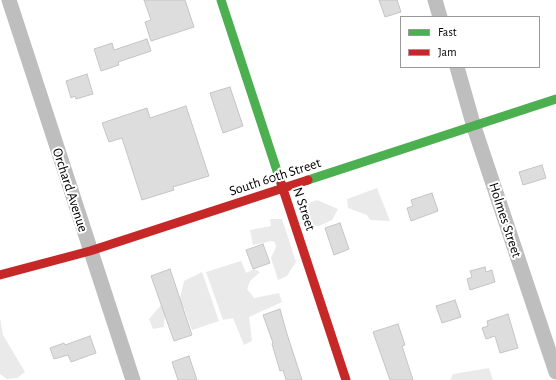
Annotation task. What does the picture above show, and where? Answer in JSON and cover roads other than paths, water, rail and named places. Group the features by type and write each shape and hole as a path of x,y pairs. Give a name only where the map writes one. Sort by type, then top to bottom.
{"main road":[{"name":"N Street","path":"221,0 346,380"},
{"name":"South 60th Street","path":"0,275 90,251 556,99"}],"street":[{"name":"Orchard Avenue","path":"9,0 133,380"},
{"path":"435,0 440,16"},
{"name":"Holmes Street","path":"457,68 474,126 556,372"}]}
